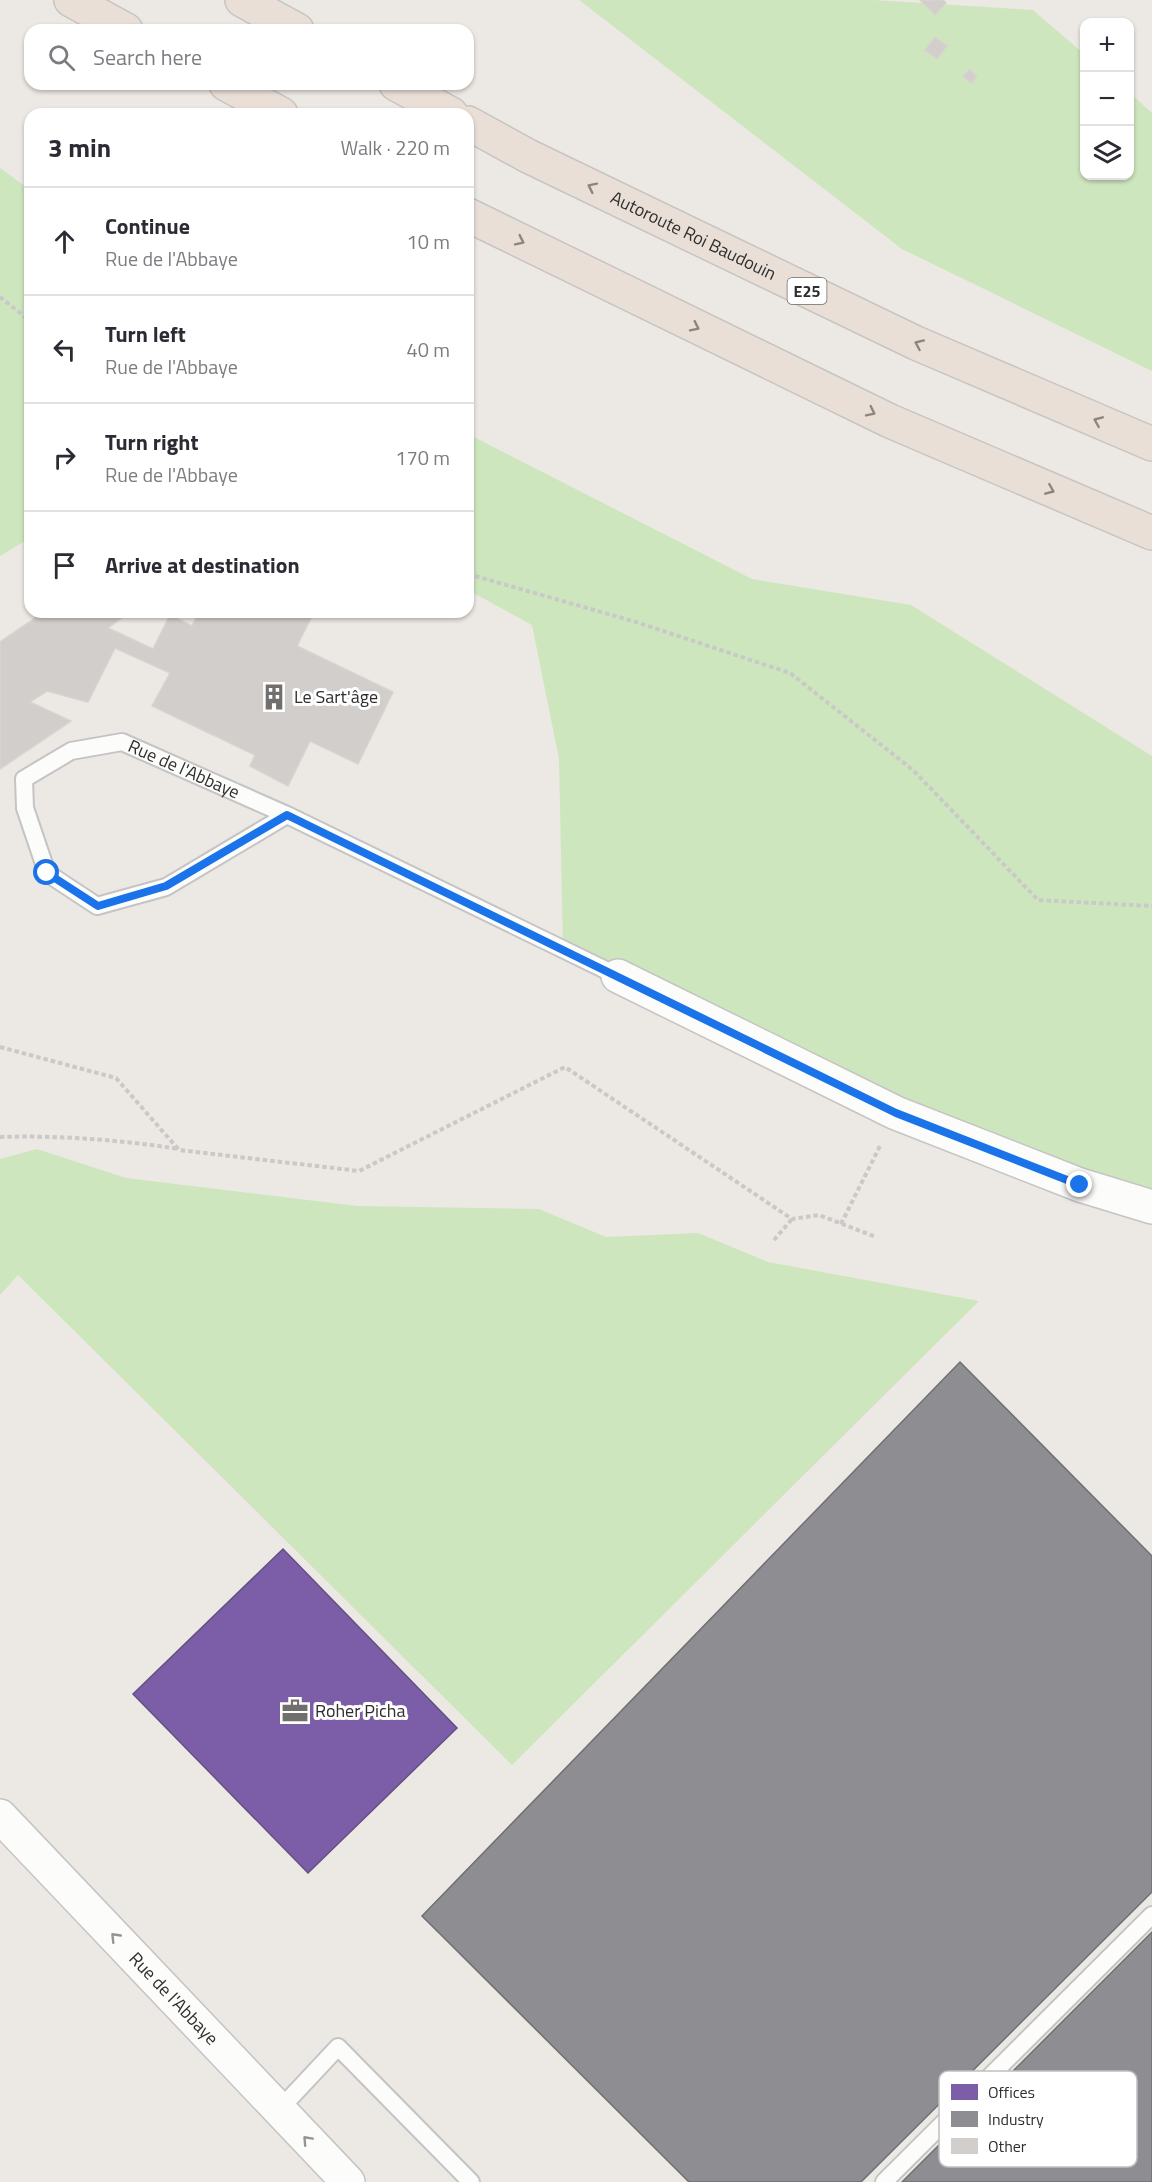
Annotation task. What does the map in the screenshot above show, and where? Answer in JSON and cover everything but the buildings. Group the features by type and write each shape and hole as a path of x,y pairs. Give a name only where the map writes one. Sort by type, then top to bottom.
{"highway":[{"path":"71,0 115,24"},
{"path":"242,0 286,24"},
{"path":"237,90 270,108"},
{"path":"407,90 440,108"},
{"name":"Autoroute Roi Baudouin","path":"474,126 528,156 916,343 1152,444"},
{"path":"474,218 890,421 1152,533"}],"street":[{"name":"Rue de l'Abbaye","path":"618,976 896,1113 1080,1185 1152,1207"},
{"name":"Rue de l'Abbaye","path":"0,1816 348,2182"}],"lane":[{"name":"Rue de l'Abbaye","path":"287,815 166,886 98,906 47,873 25,808 24,779 70,751 122,742 287,815 618,976"},
{"path":"996,2071 1152,1915"},
{"path":"279,2110 338,2047 471,2182"},
{"path":"885,2182 939,2128"}],"path":[{"path":"0,297 24,316"},
{"path":"474,575 636,622 790,673 913,770 1038,900 1152,906"},
{"path":"0,1047 116,1078 179,1149"},
{"path":"0,1137 32,1136 179,1149 359,1171 565,1067 792,1219"},
{"path":"841,1224 896,1113"},
{"path":"774,1240 792,1219 819,1215 876,1237"}],"green space":[{"path":"579,0 874,0 1033,10 1080,51 1080,180 1134,180 1134,97 1152,113 1152,371 902,249"},
{"path":"0,168 24,186 24,542 0,556"},
{"path":"474,437 752,579 911,605 1152,756 1152,1207 1080,1185 563,949 559,759 532,625 474,593"},
{"path":"37,1149 126,1178 357,1206 539,1209 606,1237 698,1233 768,1262 979,1301 512,1765 18,1275 0,1295 0,1159"}],"place":[{"name":"Le Sart'âge","path":"274,697"},
{"name":"Roher Picha","path":"295,1711"}],"route":[{"path":"47,873 98,906 166,886 287,815 896,1113 1080,1185"}]}
